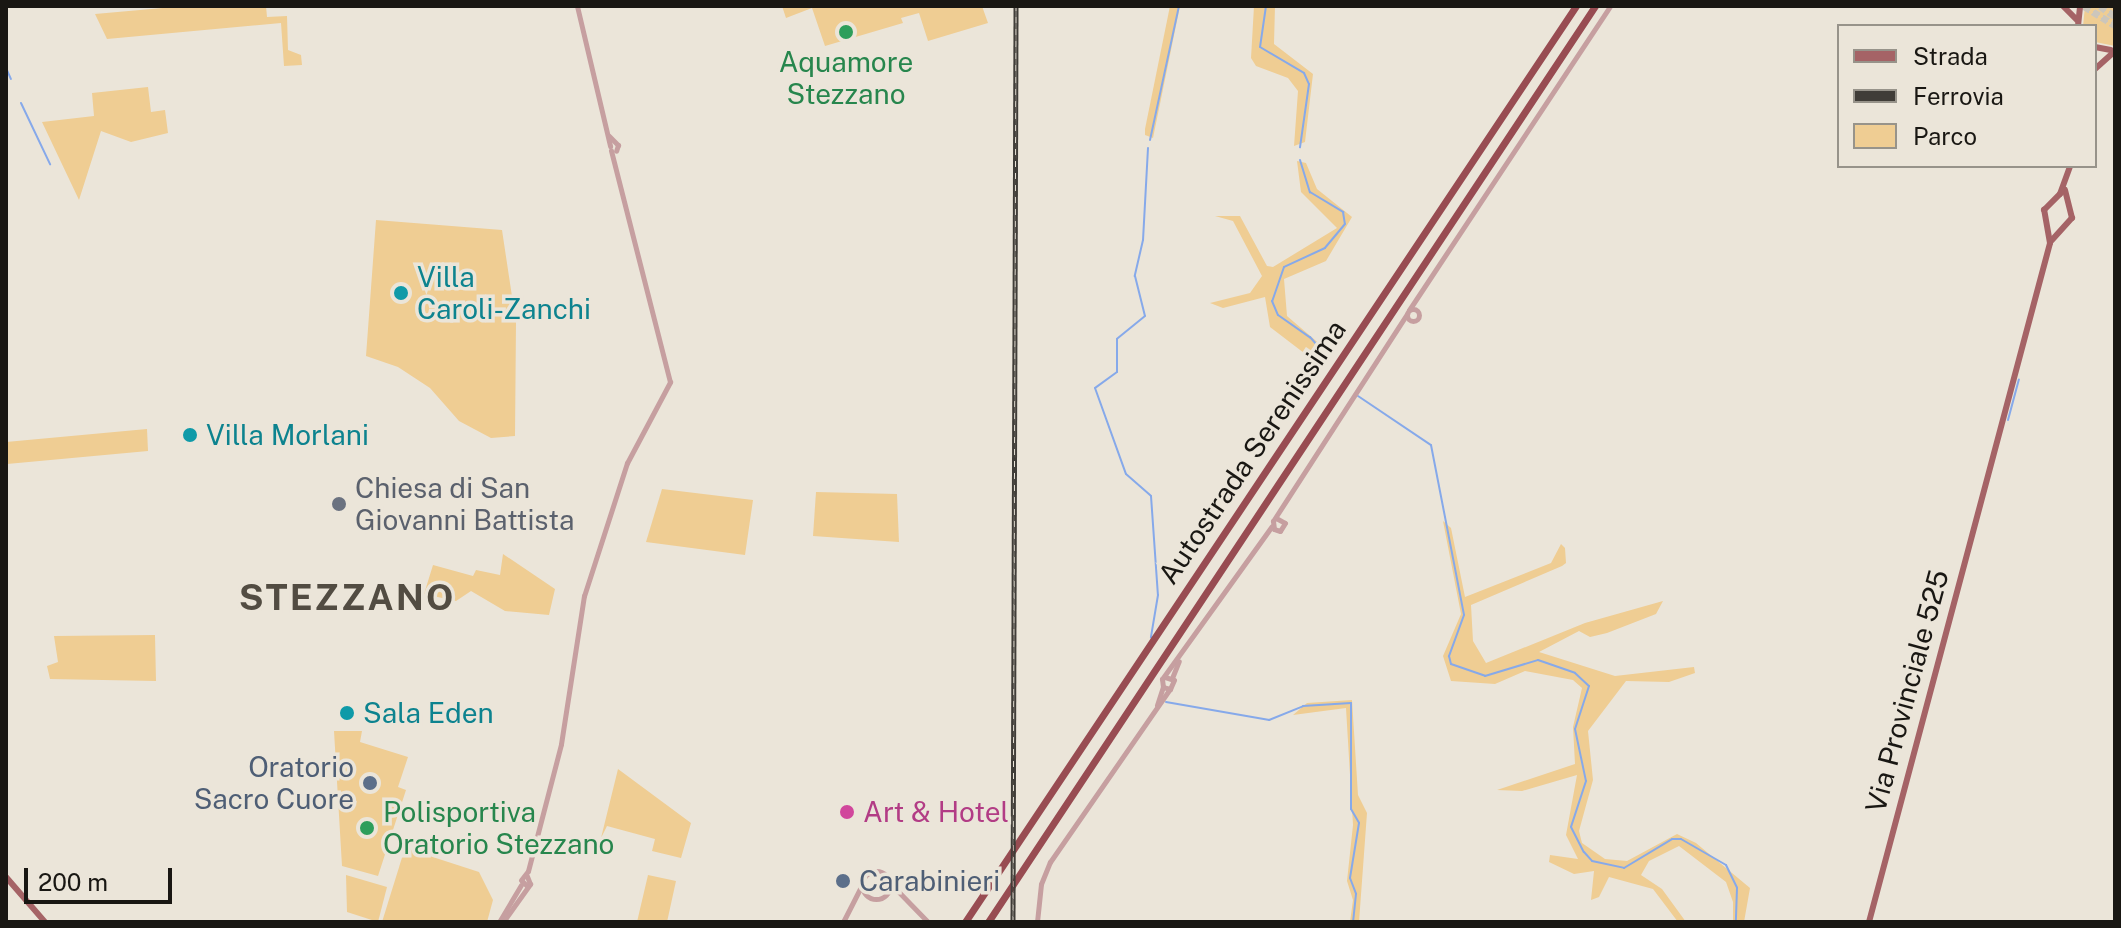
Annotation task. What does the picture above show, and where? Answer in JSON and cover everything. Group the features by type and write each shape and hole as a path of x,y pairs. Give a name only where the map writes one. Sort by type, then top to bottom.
{"highway":[{"name":"Autostrada Serenissima","path":"965,922 1576,6"},
{"name":"Autostrada Serenissima","path":"988,922 1595,6"}],"main road":[{"path":"2063,6 2078,23"},
{"path":"2078,23 2080,6"},
{"path":"2097,67 2115,50"},
{"path":"2050,243 2073,215 2067,203 2065,186 2070,168"},
{"path":"2050,243 2045,207 2055,200 2065,186"},
{"path":"2055,200 2067,203"},
{"path":"2048,225 2063,228"},
{"name":"Via Provinciale 525","path":"1869,922 2050,243"},
{"path":"6,877 45,922"}],"street":[{"path":"501,922 527,876 562,737 584,596 627,463 670,382 577,6"},
{"path":"1037,922 1041,884 1050,862 1153,714 1182,651 1274,528 1276,518 1610,6"},
{"path":"1419,314 1421,296"},
{"path":"1409,315 1419,314"},
{"path":"1409,315 1419,314"},
{"path":"1274,528 1284,528 1288,500"},
{"path":"1276,518 1284,521"},
{"path":"1166,688 1169,678"},
{"path":"843,922 865,875 874,871 890,882 928,922"},
{"path":"852,906 868,897 879,899 888,892 890,882"},
{"path":"861,886 868,897"},
{"path":"888,892 909,901"}],"green space":[{"path":"185,6 266,6 267,17 287,16 288,50 301,55 302,65 284,66 281,23 107,39 95,14"},
{"name":"Aquamore Stezzano","path":"782,6 982,6 988,23 928,41 919,13 901,18 903,23 825,46 812,8 786,18"},
{"path":"1170,6 1180,6 1153,138 1145,135 1145,129"},
{"path":"1254,6 1275,6 1274,44 1313,74 1305,142 1294,146 1298,91 1288,78 1256,66 1251,58"},
{"path":"2085,6 2115,6 2115,46 2097,42 2097,24 2083,24"},
{"path":"148,87 151,112 165,110 168,133 131,142 101,131 79,200 42,122 94,116 92,93"},
{"path":"1297,161 1306,163 1317,189 1352,217 1326,261 1284,279 1287,316 1329,352 1321,366 1270,327 1265,297 1223,308 1210,303 1250,293 1262,276 1233,221 1215,216 1240,216 1267,266 1273,267 1337,228 1301,192"},
{"path":"376,220 502,230 516,323 515,436 491,438 459,421 430,388 398,367 366,356"},
{"path":"147,429 148,451 7,464 6,442"},
{"path":"662,489 753,500 745,555 646,542"},
{"path":"816,492 897,494 899,542 813,536"},
{"path":"1443,521 1451,528 1465,597 1551,563 1561,544 1565,548 1566,563 1562,566 1471,605 1473,641 1486,663 1585,623 1663,601 1656,614 1590,637 1579,631 1539,652 1615,676 1694,667 1695,673 1669,682 1626,681 1588,731 1593,780 1579,831 1582,843 1605,859 1627,861 1677,834 1696,843 1750,888 1744,922 1733,922 1733,902 1726,882 1679,846 1649,861 1641,875 1662,889 1686,922 1678,922 1653,889 1609,877 1599,897 1591,900 1594,871 1574,874 1549,862 1550,855 1578,859 1566,835 1577,775 1522,791 1497,790 1575,764 1573,727 1582,688 1573,680 1525,671 1495,684 1451,681 1443,656 1461,614"},
{"path":"503,554 555,589 549,615 505,611 471,591 456,601 424,594 433,565 473,576 476,570 500,575"},
{"path":"155,635 156,681 50,679 47,666 58,662 54,636"},
{"path":"1352,700 1358,795 1367,813 1359,922 1350,922 1353,900 1347,881 1353,825 1346,708 1293,715 1307,703"},
{"name":"Polisportiva Oratorio Stezzano","path":"334,731 362,731 360,742 408,757 398,787 406,790 378,876 342,866"},
{"path":"618,769 691,823 681,858 652,851 655,839 607,826 601,838"},
{"path":"405,848 479,872 493,900 487,922 382,922"},
{"path":"346,875 387,887 378,922 347,912"},
{"path":"648,875 676,881 667,922 637,922"}],"waterway":[{"path":"1150,140 1179,6"},
{"path":"1266,6 1260,47 1304,73 1309,84 1300,147"},
{"path":"6,68 11,79"},
{"path":"21,103 50,164"},
{"path":"1148,148 1143,240 1135,276 1145,316 1117,339 1117,372 1095,388 1126,474 1151,496 1158,595 1151,637"},
{"path":"1300,160 1310,192 1343,212 1345,224 1325,248 1284,267 1272,301 1278,315 1310,337 1329,359"},
{"path":"2008,420 2019,379"},
{"path":"1358,396 1431,445 1464,615 1449,656 1451,664 1485,676 1538,660 1575,673 1589,686 1575,729 1586,781 1571,827 1584,852 1592,861 1624,868 1672,839 1681,839 1726,865 1737,888 1736,922"},
{"path":"1166,702 1269,720 1303,706 1351,703 1351,809 1359,823 1350,878 1356,894 1353,922"}],"tunnel":[{"path":"2084,6 2115,25"},
{"path":"2100,6 2115,16"}],"railway":[{"path":"1013,922 1016,6"}],"place":[{"name":"Aquamore Stezzano","path":"846,32"},
{"name":"Villa Caroli-Zanchi","path":"401,293"},
{"name":"Villa Morlani","path":"190,435"},
{"name":"Chiesa di San Giovanni Battista","path":"339,504"},
{"name":"Sala Eden","path":"347,713"},
{"name":"Oratorio Sacro Cuore","path":"370,783"},
{"name":"Art & Hotel","path":"847,812"},
{"name":"Polisportiva Oratorio Stezzano","path":"367,828"},
{"name":"Carabinieri","path":"843,881"}],"district":[{"name":"STEZZANO","path":"347,598"}]}
